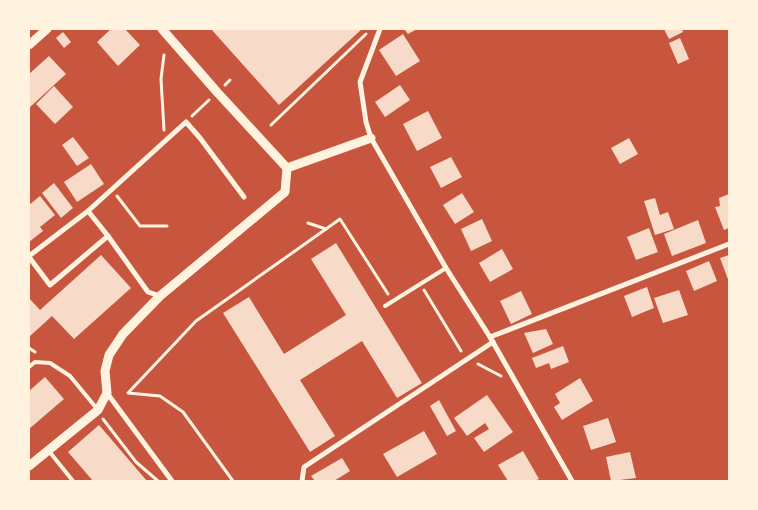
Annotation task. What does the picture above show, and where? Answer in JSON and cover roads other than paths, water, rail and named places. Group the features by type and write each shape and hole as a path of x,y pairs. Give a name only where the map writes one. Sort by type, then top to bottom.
{"street":[{"path":"29,45 47,29"},
{"path":"29,466 48,450 99,414 106,393 105,371 109,355 123,334 160,296 285,192 287,168 162,29"},
{"path":"380,29 360,82 366,122 371,138 446,268 492,340 572,481"},
{"path":"108,236 50,285 29,256 88,211 186,122 244,197"},
{"path":"287,168 371,138"},
{"path":"88,211 148,292 160,296"},
{"path":"302,481 304,467 468,359 492,340 729,244"},
{"path":"106,393 172,481"}],"lane":[{"path":"385,306 446,268"},
{"path":"29,367 35,362 50,363 70,376 99,414"},
{"path":"48,450 73,481"}]}
